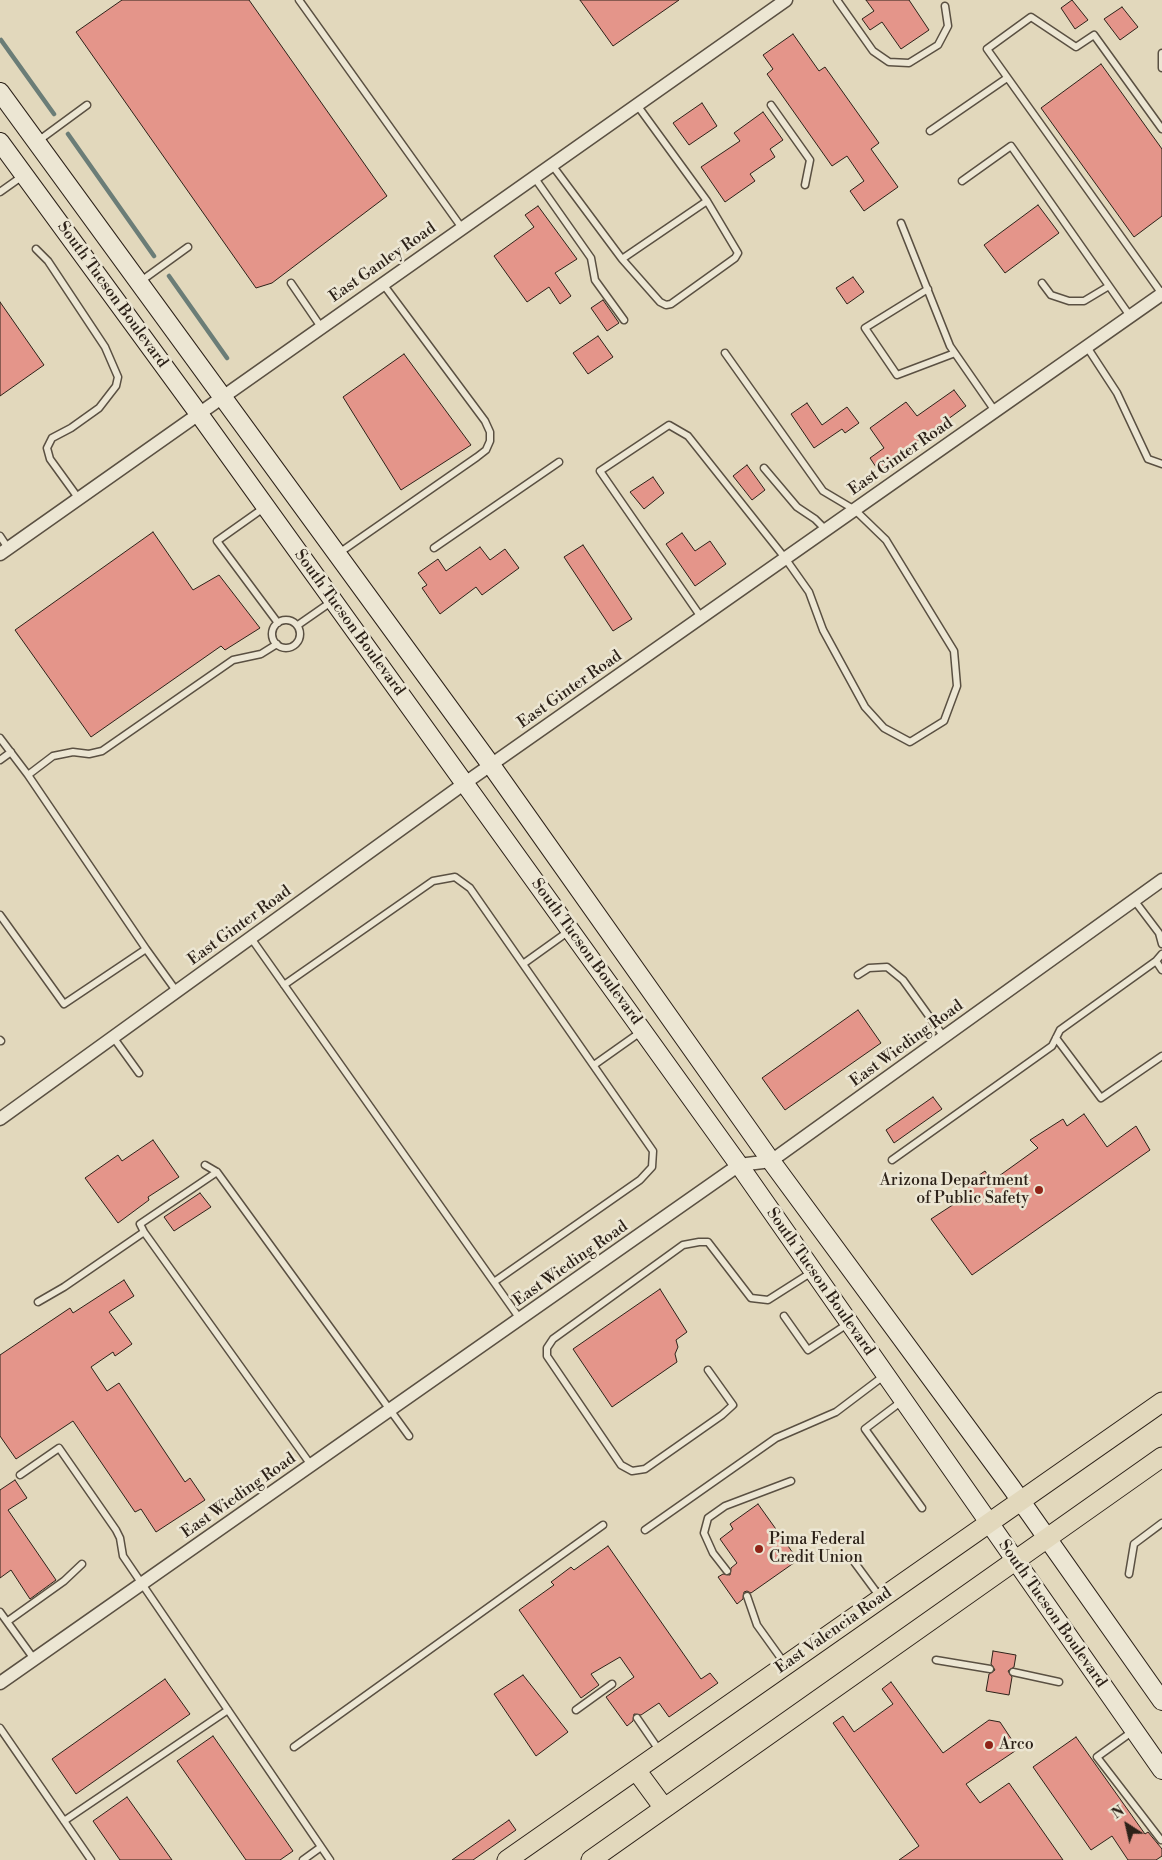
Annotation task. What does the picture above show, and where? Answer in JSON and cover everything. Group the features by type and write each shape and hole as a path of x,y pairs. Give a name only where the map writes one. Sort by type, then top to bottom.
{"main road":[{"name":"South Tucson Boulevard","path":"0,92 224,396 491,765 771,1161 1161,1696"},
{"name":"South Tucson Boulevard","path":"0,142 199,414 739,1165 1162,1770"},
{"name":"East Valencia Road","path":"507,1860 1162,1402"},
{"path":"591,1860 1162,1457"},
{"path":"636,1770 664,1808"}],"street":[{"name":"East Ganley Road","path":"4,551 786,0"},
{"name":"East Ginter Road","path":"0,1119 491,765 1162,294"},
{"name":"East Wieding Road","path":"0,1683 739,1165 771,1161 1162,880"}],"lane":[{"path":"299,0 462,228"},
{"path":"837,0 874,51 889,62 903,63 910,63 938,45 948,26 945,6"},
{"path":"1162,129 1094,35 1076,47 1031,17 987,49 1162,294"},
{"path":"1162,52 1162,68"},
{"path":"930,131 1007,78"},
{"path":"37,142 86,105"},
{"path":"552,165 622,259 660,302 666,305 671,304 735,258 738,253 707,201 637,105"},
{"path":"771,105 810,160 805,185"},
{"path":"962,180 1011,146 1130,316"},
{"path":"0,192 24,175"},
{"path":"534,177 591,258 596,280 624,320"},
{"path":"622,259 707,201"},
{"path":"901,223 954,353 994,411"},
{"path":"140,282 188,247"},
{"path":"36,248 48,261 105,347 118,377 116,386 99,408 71,428 52,438 47,448 50,459 79,499"},
{"path":"291,283 321,327"},
{"path":"1042,283 1050,295 1068,301 1084,300 1109,286"},
{"path":"338,554 477,457 486,450 490,441 490,432 485,421 383,284"},
{"path":"928,289 865,328 897,375 954,353"},
{"path":"1087,346 1117,392 1148,459 1162,464"},
{"path":"701,617 600,471 669,425 688,436 785,558 809,592 823,630 865,707 884,728 910,742 944,721 957,686 954,651 886,540 855,510 823,491 725,352"},
{"path":"434,548 559,462"},
{"path":"764,468 797,507 816,519 826,530"},
{"path":"265,506 217,541 278,623"},
{"path":"0,536 4,551"},
{"path":"298,626 333,600"},
{"path":"290,620 298,626 300,635 297,643 284,648 276,644 272,632 278,623 290,620"},
{"path":"28,775 53,756 72,752 89,754 102,751 232,660 261,654 276,644"},
{"path":"0,738 28,775 177,992"},
{"path":"0,760 11,752"},
{"path":"284,986 433,881 455,876 470,888 654,1151 652,1167 640,1180 494,1282"},
{"path":"1134,900 1159,933 1162,944"},
{"path":"0,915 64,1004 146,949"},
{"path":"523,964 570,930"},
{"path":"251,938 520,1319"},
{"path":"892,1160 1052,1046 1060,1030 1156,961 1162,954"},
{"path":"1156,961 1162,970"},
{"path":"858,975 869,968 887,967 904,980 944,1037"},
{"path":"594,1065 643,1031"},
{"path":"113,1037 139,1073"},
{"path":"1056,1038 1101,1098 1162,1056"},
{"path":"205,1165 217,1172 410,1436"},
{"path":"217,1172 140,1224 311,1465"},
{"path":"38,1302 64,1287 144,1232"},
{"path":"708,1370 733,1405 722,1415 644,1468 632,1471 621,1465 547,1356 547,1348 553,1339 683,1245 708,1242 751,1298 768,1300 813,1271"},
{"path":"784,1316 808,1350 849,1323"},
{"path":"645,1530 776,1438 836,1412 885,1375"},
{"path":"903,1401 865,1429 922,1508"},
{"path":"20,1475 59,1448 116,1530 120,1538 123,1556 141,1584 330,1860"},
{"path":"727,1571 713,1553 704,1534 708,1518 725,1506 791,1481"},
{"path":"1129,1574 1134,1544 1162,1523"},
{"path":"294,1747 603,1525"},
{"path":"852,1559 880,1598"},
{"path":"8,1621 64,1581 82,1564"},
{"path":"747,1596 757,1625 786,1665"},
{"path":"0,1611 34,1659"},
{"path":"936,1660 990,1669"},
{"path":"1013,1672 1059,1682"},
{"path":"576,1710 612,1684"},
{"path":"64,1821 228,1710"},
{"path":"637,1718 661,1752"},
{"path":"0,1728 91,1860"},
{"path":"1134,1730 1097,1757 1160,1840"},
{"path":"303,1860 321,1847"}],"building":[{"path":"122,0 249,0 387,196 272,283 256,288 76,32"},
{"path":"580,0 679,0 613,46"},
{"path":"866,0 909,0 929,30 901,49 882,22 870,30 862,19 874,11"},
{"path":"1072,0 1088,20 1075,29 1061,8"},
{"path":"1122,7 1138,27 1120,40 1104,19"},
{"path":"793,34 819,71 825,67 879,143 871,149 898,187 864,211 850,191 864,181 847,156 832,166 767,74 773,69 763,55"},
{"path":"1101,64 1162,149 1162,216 1134,237 1041,108"},
{"path":"702,103 717,126 689,145 673,123"},
{"path":"763,112 783,140 770,149 775,157 750,174 755,181 725,202 701,167 740,141 734,133"},
{"path":"1038,205 1059,233 1005,273 984,245"},
{"path":"538,206 577,259 555,273 571,296 560,304 549,287 527,302 494,256 534,227 525,215"},
{"path":"853,277 864,292 847,304 836,288"},
{"path":"603,300 619,323 607,331 591,308"},
{"path":"0,302 44,365 0,396"},
{"path":"598,336 613,357 588,374 573,353"},
{"path":"404,354 471,445 401,490 343,397"},
{"path":"954,390 966,406 878,470 870,458 884,448 870,428 906,402 917,416"},
{"path":"807,403 822,425 847,407 859,423 845,433 842,429 814,448 791,414"},
{"path":"747,465 765,490 752,500 733,476"},
{"path":"653,477 664,493 644,509 630,492"},
{"path":"153,532 193,590 219,575 260,628 225,650 221,646 91,737 15,630"},
{"path":"682,533 695,551 710,541 726,564 695,586 666,544"},
{"path":"583,545 632,619 613,631 564,557"},
{"path":"480,547 490,560 505,549 519,568 482,595 476,587 440,614 422,588 427,585 418,573 438,559 446,571"},
{"path":"858,1010 881,1043 785,1110 762,1078"},
{"path":"933,1097 942,1109 894,1143 886,1130"},
{"path":"1084,1114 1107,1147 1136,1126 1150,1150 972,1275 931,1219 965,1197 959,1189 985,1171 992,1181 1038,1148 1030,1140 1063,1119 1067,1126"},
{"path":"153,1140 179,1177 148,1197 149,1200 118,1223 85,1178 118,1155 122,1161"},
{"path":"200,1193 211,1207 174,1231 164,1217"},
{"path":"124,1280 134,1296 109,1312 132,1344 115,1356 113,1352 91,1367 107,1391 119,1383 185,1482 190,1478 205,1500 156,1532 141,1509 135,1512 73,1421 16,1459 0,1436 0,1355 70,1308 73,1313"},
{"path":"660,1289 687,1332 676,1340 678,1347 675,1354 677,1362 612,1407 573,1349"},
{"path":"15,1480 27,1498 8,1510 56,1580 30,1599 11,1570 0,1578 0,1490"},
{"name":"Pima Federal Credit Union","path":"758,1504 798,1560 751,1593 744,1592 743,1599 737,1604 718,1577 723,1574 730,1575 731,1568 737,1563 720,1539 733,1529 730,1524"},
{"path":"608,1546 701,1679 710,1673 718,1683 669,1717 659,1703 641,1715 634,1714 633,1721 627,1726 606,1697 634,1677 620,1657 591,1674 599,1685 581,1698 519,1610 554,1585 551,1582 571,1567 574,1570"},
{"name":"Arco","path":"993,1651 1016,1655 1014,1667 1008,1671 1012,1677 1009,1695 986,1691 989,1674 995,1670 991,1664"},
{"path":"523,1675 568,1732 536,1756 494,1694"},
{"path":"165,1679 190,1714 76,1794 52,1759"},
{"path":"891,1682 943,1753 989,1720 1000,1722 1018,1749 966,1784 980,1803 1009,1783 1063,1860 899,1860 919,1846 833,1723 843,1716 854,1732 893,1704 882,1689"},
{"path":"213,1736 293,1851 280,1860 246,1860 177,1761"},
{"path":"1076,1737 1145,1834 1148,1832 1162,1849 1162,1856 1156,1860 1128,1860 1112,1836 1091,1850 1033,1767"},
{"path":"127,1797 172,1860 120,1860 93,1821"},
{"path":"509,1820 516,1830 473,1860 452,1860"}],"waterway":[{"path":"1,40 54,114"},
{"path":"68,134 154,256"},
{"path":"169,276 227,358"}],"place":[{"name":"Arizona Department of Public Safety","path":"1039,1190"},
{"name":"Pima Federal Credit Union","path":"759,1549"},
{"name":"Arco","path":"989,1745"}]}
